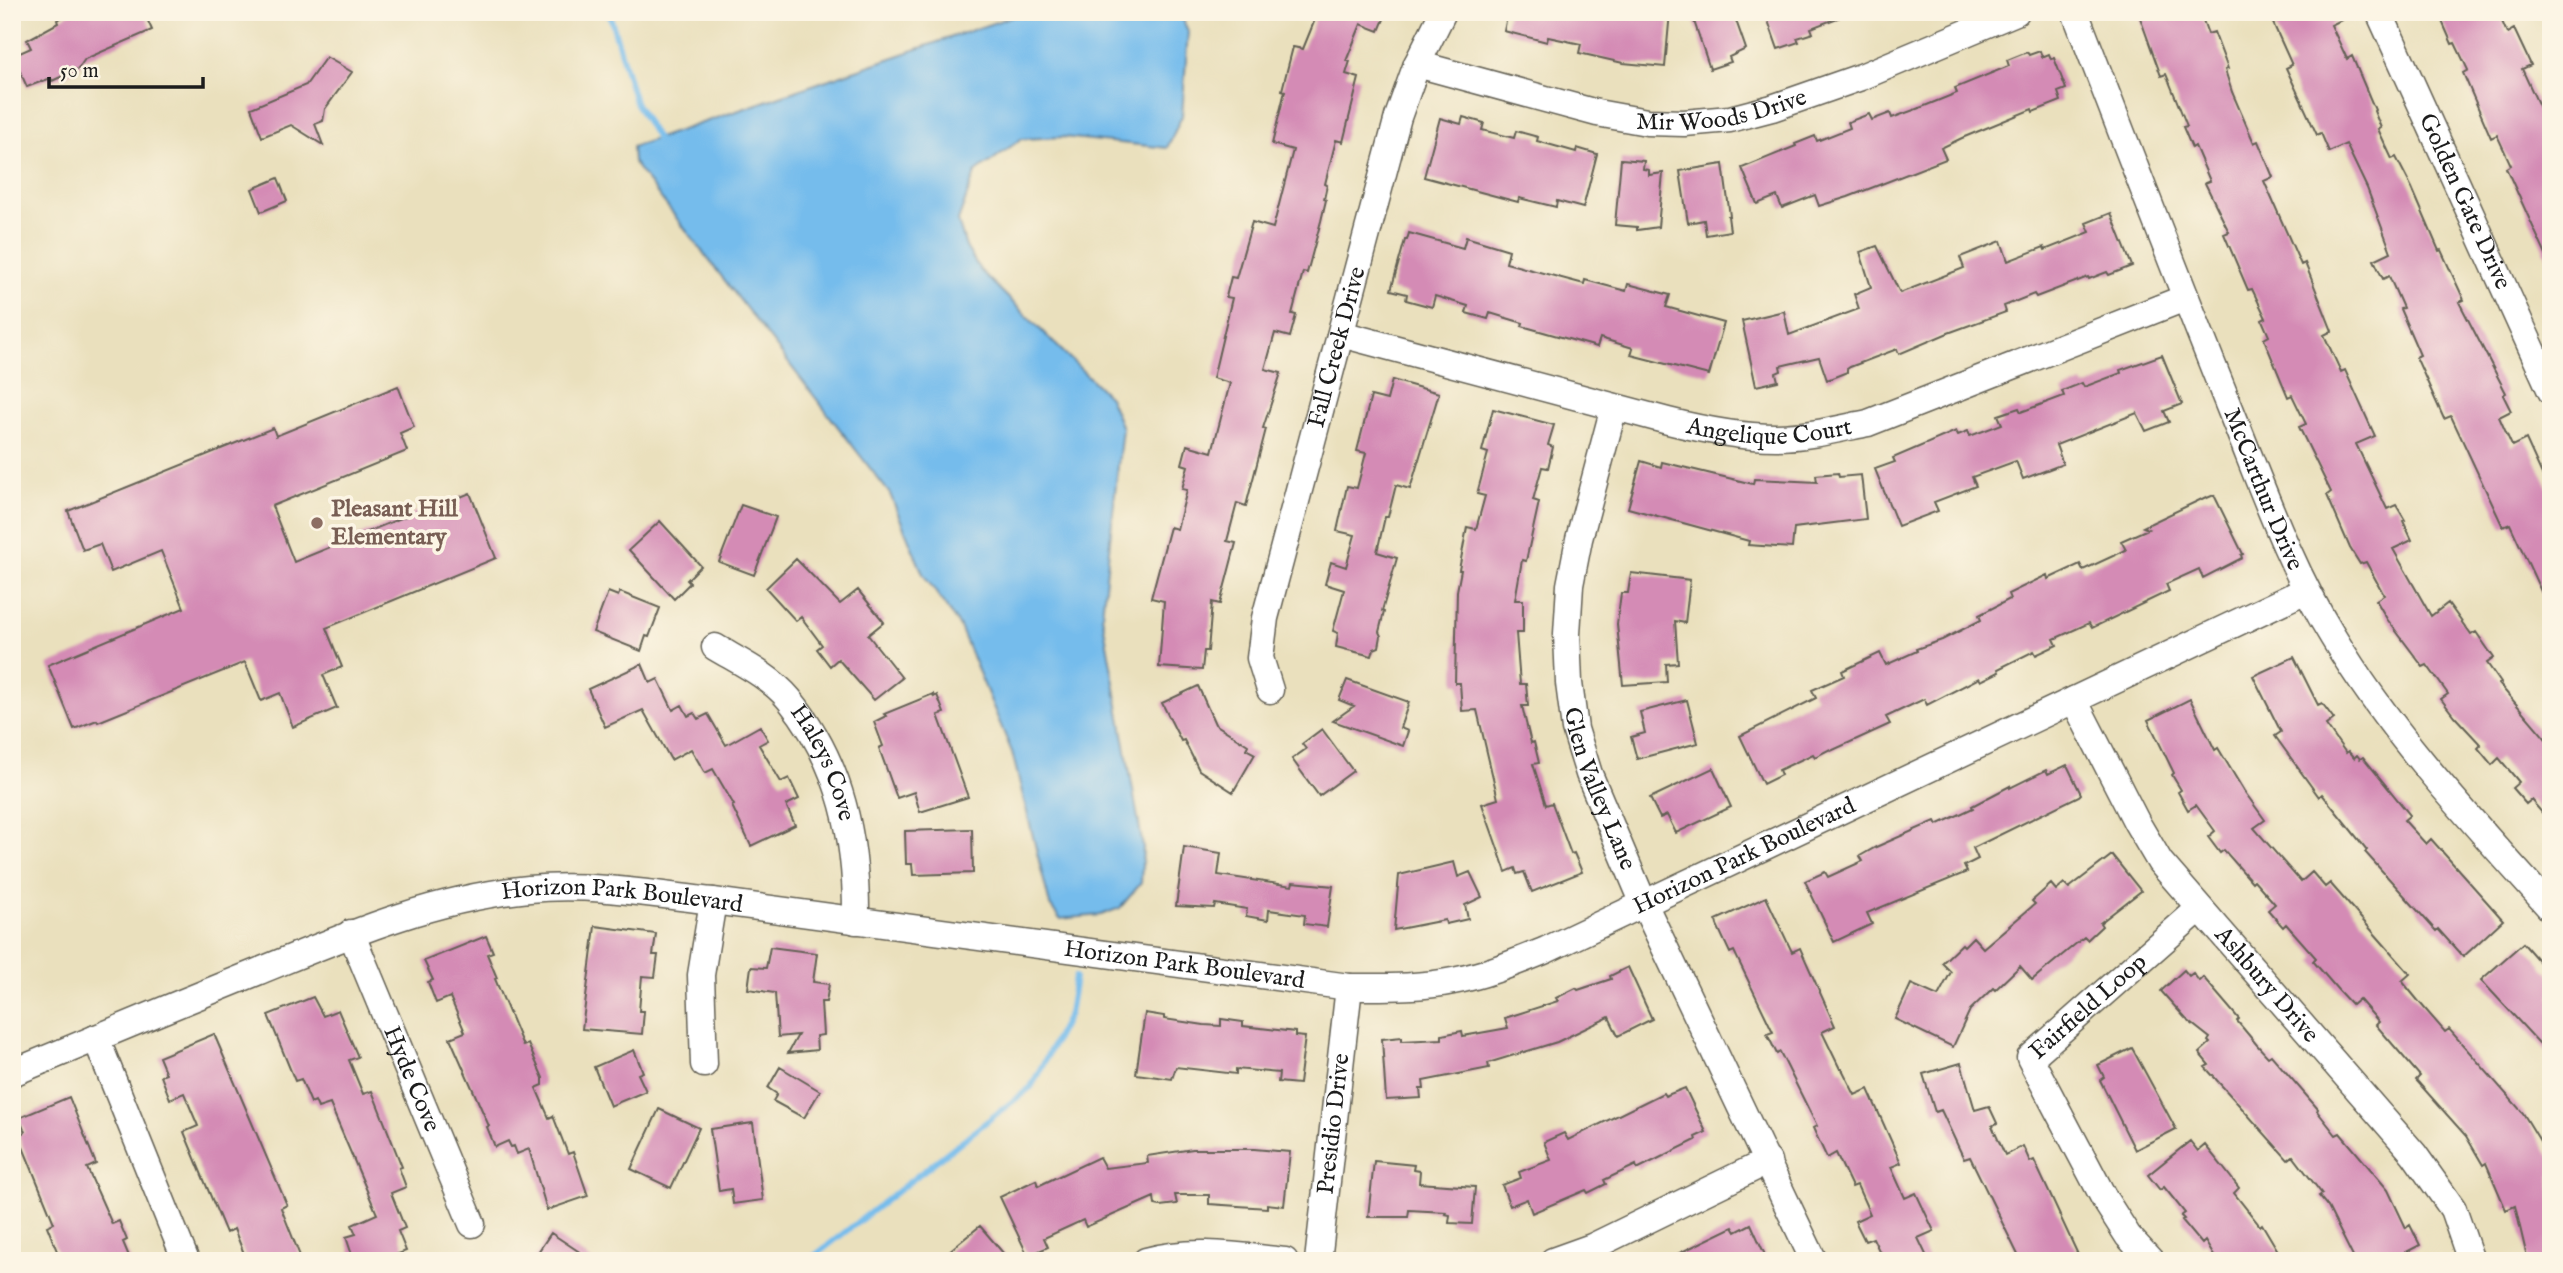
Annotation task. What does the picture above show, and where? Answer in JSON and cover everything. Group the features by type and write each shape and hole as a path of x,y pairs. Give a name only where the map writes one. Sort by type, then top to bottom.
{"street":[{"name":"Fall Creek Drive","path":"1270,690 1260,658 1265,618 1398,117 1416,64 1443,12"},
{"name":"Mir Woods Drive","path":"1416,64 1597,113 1647,122 1684,124 1730,119 1772,108 1861,77 2016,12"},
{"name":"McCarthur Drive","path":"2075,12 2185,298 2306,590 2333,638 2431,773 2551,909"},
{"name":"Golden Gate Drive","path":"2379,12 2551,391"},
{"name":"Angelique Court","path":"1341,334 1708,430 1777,437 1818,433 1868,423 2185,298"},
{"name":"Glen Valley Lane","path":"1614,407 1579,539 1570,585 1567,634 1569,683 1575,729 1589,774 1644,904 1814,1261"},
{"name":"Horizon Park Boulevard","path":"12,1073 351,933 424,908 475,896 529,889 566,887 621,890 1349,987 1402,987 1453,981 1499,969 1644,904 2306,590"},
{"name":"Haleys Cove","path":"715,647 754,669 788,698 817,741 839,790 850,831 856,875 856,921"},
{"name":"Ashbury Drive","path":"2074,700 2137,824 2160,862 2414,1154 2453,1209 2471,1261"},
{"path":"704,1064 701,975 713,901"},
{"name":"Fairfield Loop","path":"2151,1261 2128,1236 2105,1200 2030,1058 2199,909"},
{"name":"Hyde Cove","path":"351,933 472,1224"},
{"name":"Presidio Drive","path":"1318,1261 1349,987"},
{"path":"96,1038 186,1261"},
{"path":"1553,1261 1592,1247 1768,1161"},
{"path":"1146,1261 1164,1256 1216,1253 1285,1261"}],"water":[{"path":"1025,12 1180,12 1188,32 1182,116 1167,148 1063,137 1021,139 975,173 958,221 966,247 980,270 1109,397 1122,428 1102,615 1143,847 1141,883 1120,908 1101,915 1060,919 1050,905 1012,752 960,627 923,574 890,494 633,162 632,147"}],"building":[{"path":"72,12 144,12 152,30 85,59 78,69 52,81 51,78 27,87 13,56 31,48 27,40"},
{"path":"1318,12 1387,12 1379,31 1361,24 1346,61 1350,61 1346,74 1359,78 1343,142 1336,140 1325,184 1326,200 1307,273 1303,272 1292,314 1296,315 1290,337 1275,333 1265,369 1281,373 1263,428 1266,429 1246,506 1237,503 1227,541 1236,543 1220,604 1212,602 1208,651 1204,651 1202,670 1159,667 1164,601 1151,598 1170,527 1177,529 1187,490 1182,489 1188,466 1182,464 1187,445 1212,452 1230,383 1213,378 1232,298 1226,297 1231,277 1236,278 1252,222 1273,228 1293,150 1272,144 1285,91 1282,90 1293,47 1303,49"},
{"path":"1508,12 1670,12 1665,67 1623,63 1579,53 1581,44 1548,37 1547,42 1504,31"},
{"path":"1691,12 1733,12 1746,49 1729,57 1731,62 1710,69"},
{"path":"1765,12 1848,14 1811,28 1813,33 1797,38 1799,42 1778,49"},
{"path":"2138,12 2200,12 2208,34 2214,32 2228,69 2225,70 2232,92 2254,143 2258,141 2273,177 2264,181 2301,265 2305,263 2332,331 2324,335 2341,372 2345,370 2375,436 2356,444 2387,509 2396,505 2412,540 2393,549 2431,616 2448,603 2471,635 2476,632 2494,658 2487,663 2501,683 2499,684 2551,745 2551,823 2531,800 2526,804 2512,788 2519,782 2499,758 2492,765 2478,748 2481,745 2441,699 2448,694 2427,665 2423,667 2376,600 2384,595 2366,562 2360,564 2350,548 2327,495 2331,492 2299,427 2306,424 2292,395 2288,397 2264,339 2269,336 2262,320 2266,318 2252,289 2248,290 2224,234 2229,232 2205,183 2210,181 2195,146 2192,148 2183,127 2187,126 2166,74 2161,76"},
{"path":"2268,12 2358,12 2331,25 2347,59 2352,56 2375,110 2381,128 2378,129 2392,159 2396,157 2412,188 2464,300 2459,302 2506,393 2503,395 2511,411 2499,417 2512,446 2526,439 2551,494 2551,613 2510,524 2503,527 2451,416 2444,419 2416,357 2420,355 2389,276 2383,279 2374,260 2391,252 2367,188 2346,144 2329,152 2321,133 2317,135 2286,68 2292,65"},
{"path":"2438,12 2498,12 2507,33 2514,29 2531,65 2522,69 2551,132 2551,266 2506,168 2511,165 2497,135 2491,138 2463,73 2468,70 2455,43 2452,44"},
{"path":"2040,51 2042,57 2049,54 2051,59 2054,58 2066,89 2058,92 2061,101 2033,112 2032,109 1962,138 1941,148 1946,159 1848,197 1819,206 1815,195 1782,208 1777,196 1757,204 1742,168 1815,136 1817,141 1850,128 1848,122 1869,114 1872,120 1890,113 1892,118 1922,107 1957,93 1955,88 2009,66 2007,60 2027,52 2029,55"},
{"path":"326,57 352,72 325,109 323,121 315,124 323,145 291,125 262,137 251,108 306,85"},
{"path":"1463,117 1484,123 1482,130 1514,138 1516,131 1538,137 1537,141 1576,152 1577,148 1597,154 1583,208 1557,201 1556,207 1519,198 1518,202 1424,177 1440,118 1461,124"},
{"path":"1621,159 1644,161 1643,169 1649,170 1649,175 1663,173 1658,227 1637,230 1637,227 1615,225"},
{"path":"1723,164 1730,231 1706,235 1704,220 1688,223 1680,171"},
{"path":"278,178 287,201 261,212 252,189"},
{"path":"2111,213 2132,266 2109,275 2107,272 2089,279 2088,277 2036,297 2034,294 2004,306 2006,312 1899,354 1897,349 1850,367 1847,372 1827,380 1819,357 1780,366 1781,371 1776,373 1778,381 1756,386 1742,321 1784,311 1789,335 1859,309 1854,294 1871,287 1860,252 1877,246 1900,293 1964,268 1960,257 2001,241 2008,261 2090,232 2086,223"},
{"path":"1409,233 1463,248 1466,237 1509,250 1506,263 1584,284 1585,280 1626,291 1628,284 1670,295 1666,307 1724,323 1709,375 1631,355 1633,348 1600,338 1597,347 1522,326 1523,323 1490,313 1488,319 1466,313 1468,306 1435,296 1432,307 1406,300 1407,294 1391,290"},
{"path":"2162,355 2182,404 2164,411 2169,422 2146,431 2137,413 2056,445 2063,464 2023,479 2016,461 1972,477 1976,486 1934,502 1938,511 1898,526 1875,469 1895,462 1893,458 1956,431 1958,435 1968,431 1970,436 2002,424 1998,415 2019,408 2021,412 2064,396 2062,391 2082,383 2084,387"},
{"path":"1392,380 1439,393 1410,489 1396,485 1388,517 1385,517 1377,552 1397,558 1382,611 1379,647 1374,649 1372,656 1336,647 1338,633 1333,631 1344,590 1325,584 1331,562 1346,567 1355,535 1337,531 1347,486 1357,488 1366,453 1357,451 1371,396 1387,400"},
{"path":"398,386 414,427 400,433 407,451 272,506 294,562 445,500 446,503 470,493 496,558 326,628 342,667 323,675 337,708 293,727 280,693 261,701 245,662 98,722 97,720 74,729 48,665 184,608 161,551 111,572 100,544 83,550 68,511 273,428 276,436"},
{"path":"1493,409 1554,425 1548,445 1553,447 1548,468 1542,467 1533,500 1539,502 1526,561 1522,560 1515,600 1523,600 1523,633 1516,633 1520,684 1526,684 1528,706 1522,706 1539,763 1533,764 1546,805 1552,803 1571,854 1574,853 1582,872 1532,892 1524,872 1517,874 1515,868 1506,872 1482,804 1498,799 1477,710 1462,711 1460,683 1455,683 1459,570 1467,527 1476,529 1485,496 1477,494 1488,453 1482,451"},
{"path":"1641,461 1661,467 1662,462 1753,484 1754,479 1817,482 1816,475 1861,475 1866,519 1794,528 1792,548 1748,545 1749,541 1628,508"},
{"path":"2214,495 2243,554 2242,558 2203,578 2199,569 2166,584 2169,591 2092,628 2089,623 2054,639 2057,645 2036,655 2034,651 1981,681 1979,678 1927,705 1924,699 1886,717 1890,724 1831,751 1830,749 1815,757 1813,754 1779,770 1781,775 1763,784 1740,736 1816,698 1812,690 1844,676 1842,671 1880,653 1886,665 1917,651 1916,649 1942,640 1981,620 1979,615 2010,599 2008,594 2047,575 2048,579 2080,564 2083,570 2126,550 2121,541 2148,529 2143,527"},
{"path":"741,505 776,517 754,575 719,562"},
{"path":"660,521 701,566 687,580 690,583 674,599 629,550"},
{"path":"796,559 840,604 858,590 884,622 868,635 902,678 874,700 838,659 830,666 817,649 822,645 801,617 796,621 766,588"},
{"path":"1631,573 1690,580 1685,623 1675,621 1678,663 1666,664 1667,682 1623,685 1617,624 1621,593 1628,593"},
{"path":"608,592 618,596 620,592 660,608 641,651 593,632"},
{"path":"2294,657 2318,705 2322,703 2334,719 2326,725 2346,753 2348,751 2354,758 2357,755 2360,759 2363,757 2410,815 2404,820 2426,844 2431,839 2503,920 2463,957 2365,852 2367,850 2322,794 2319,797 2275,736 2281,732 2253,676"},
{"path":"642,664 650,683 658,679 673,710 682,705 688,716 694,713 698,719 708,714 726,745 760,726 768,740 759,745 781,782 789,778 799,799 786,805 795,825 751,846 732,806 734,805 713,769 705,773 691,749 671,760 643,710 605,727 588,689"},
{"path":"1347,680 1409,702 1400,728 1408,731 1403,746 1333,721 1354,706 1339,700"},
{"path":"1198,686 1215,724 1248,745 1246,749 1255,754 1233,792 1199,770 1162,703"},
{"path":"933,694 934,697 937,695 944,713 938,715 968,797 920,812 914,792 897,798 879,748 883,746 874,722 886,716 884,714"},
{"path":"2190,699 2215,750 2218,748 2265,820 2254,828 2301,882 2312,872 2325,887 2330,883 2410,974 2402,981 2420,1003 2445,1032 2449,1029 2523,1113 2551,1159 2551,1261 2528,1261 2515,1206 2506,1210 2486,1163 2483,1165 2466,1136 2416,1080 2420,1076 2376,1025 2379,1022 2359,999 2352,1005 2313,961 2316,958 2286,924 2283,927 2268,910 2275,904 2224,850 2220,853 2208,837 2215,831 2196,805 2188,810 2178,792 2181,790 2172,775 2174,773 2148,720"},
{"path":"1687,700 1698,743 1637,759 1631,737 1645,733 1640,712"},
{"path":"1322,729 1353,771 1319,796 1292,759 1306,749 1302,744"},
{"path":"2067,765 2081,794 2079,796 1973,848 1978,859 1964,866 1967,872 1867,913 1872,924 1834,942 1805,881 1825,872 1828,877 1863,861 1860,856 1876,847 1935,821 1937,825 2010,786 2046,770 2048,774"},
{"path":"1713,768 1731,807 1676,833 1667,815 1660,818 1650,798"},
{"path":"972,829 973,873 913,875 912,864 906,864 905,831"},
{"path":"1184,847 1221,853 1218,875 1292,886 1293,882 1333,886 1327,927 1304,924 1305,915 1269,910 1268,920 1246,916 1247,909 1215,904 1214,908 1176,906"},
{"path":"2112,855 2141,891 2100,923 2102,926 2087,940 2084,937 2032,980 2020,966 1995,990 1993,988 1970,1010 1953,1047 1895,1019 1911,984 1938,996 1951,972 1942,963 1962,944 1964,946 1973,937 1983,948 2035,904 2032,901 2051,884 2056,890 2064,883 2069,888"},
{"path":"1454,862 1458,877 1470,872 1482,897 1465,905 1468,919 1446,924 1445,920 1394,930 1399,875"},
{"path":"1766,897 1792,952 1800,948 1835,1026 1822,1032 1840,1069 1855,1095 1868,1089 1901,1163 1891,1167 1905,1198 1916,1193 1934,1231 1918,1238 1929,1261 1884,1261 1873,1238 1865,1241 1855,1221 1870,1214 1857,1185 1852,1187 1836,1153 1827,1158 1813,1128 1817,1126 1780,1052 1777,1054 1767,1034 1773,1032 1734,951 1730,953 1717,925 1716,920"},
{"path":"595,926 656,934 653,955 658,955 655,977 642,976 639,1011 644,1011 642,1034 582,1029"},
{"path":"486,936 493,952 487,954 497,978 495,979 523,1046 528,1044 543,1078 543,1085 536,1088 549,1118 553,1116 568,1154 573,1152 588,1196 547,1210 529,1149 517,1154 508,1141 495,1147 487,1127 489,1126 450,1038 465,1032 450,997 436,1003 428,982 433,980 424,961"},
{"path":"2523,943 2551,975 2551,1056 2481,980"},
{"path":"770,947 817,953 813,982 829,984 826,1002 821,1002 823,1035 816,1036 817,1050 788,1053 798,1035 778,1037 775,993 748,989 751,967 766,968"},
{"path":"1628,967 1652,1019 1618,1036 1609,1017 1557,1042 1488,1063 1489,1068 1423,1081 1421,1098 1386,1100 1382,1039 1442,1039 1442,1035 1462,1031 1463,1036 1508,1028 1505,1018 1558,1001 1556,998 1576,988 1578,990 1611,979 1610,976"},
{"path":"2184,970 2189,976 2193,973 2199,981 2203,977 2257,1045 2268,1057 2271,1055 2318,1109 2336,1135 2340,1133 2388,1190 2406,1228 2410,1225 2420,1245 2389,1261 2355,1261 2328,1207 2319,1196 2322,1194 2293,1156 2288,1160 2205,1067 2209,1065 2199,1053 2210,1043 2210,1038 2186,1019 2161,991"},
{"path":"313,997 323,1016 338,1010 358,1057 349,1060 363,1094 372,1091 402,1167 399,1168 406,1187 391,1193 405,1228 398,1231 406,1251 381,1261 354,1261 346,1237 356,1234 352,1225 377,1214 330,1104 318,1108 315,1101 311,1103 301,1079 295,1081 268,1015"},
{"path":"1145,1013 1204,1025 1221,1026 1221,1019 1243,1022 1243,1026 1295,1032 1295,1036 1305,1037 1299,1084 1278,1082 1279,1073 1236,1069 1236,1074 1176,1067 1172,1079 1136,1074"},
{"path":"214,1034 287,1205 281,1208 302,1261 247,1261 234,1229 226,1233 184,1132 198,1126 184,1093 170,1099 161,1076 166,1074 159,1057"},
{"path":"2132,1048 2176,1129 2135,1150 2100,1080 2104,1077 2098,1065"},
{"path":"634,1050 643,1072 638,1074 646,1091 610,1106 594,1067"},
{"path":"1961,1063 1975,1110 1989,1106 1997,1123 1992,1126 2005,1155 2023,1146 2030,1162 2034,1160 2081,1261 2021,1261 1970,1157 1964,1159 1941,1110 1935,1112 1923,1074"},
{"path":"780,1067 820,1091 804,1118 773,1101 777,1094 768,1088"},
{"path":"1685,1088 1706,1132 1695,1137 1696,1140 1637,1169 1636,1165 1604,1180 1606,1184 1588,1193 1586,1190 1532,1213 1527,1199 1510,1206 1502,1185 1521,1178 1519,1172 1551,1160 1544,1142 1564,1133 1568,1140 1663,1093 1665,1096"},
{"path":"69,1097 96,1164 87,1168 112,1224 119,1221 127,1240 123,1242 131,1261 61,1261 47,1226 54,1223 18,1135 25,1132 19,1118"},
{"path":"659,1109 699,1128 671,1188 631,1169"},
{"path":"753,1123 763,1200 733,1204 731,1189 719,1191 710,1129"},
{"path":"2190,1141 2198,1151 2205,1145 2222,1166 2239,1188 2234,1193 2260,1226 2262,1224 2284,1261 2217,1261 2205,1241 2202,1244 2182,1220 2184,1219 2181,1216 2185,1213 2164,1187 2160,1190 2148,1175"},
{"path":"1193,1149 1290,1152 1284,1206 1267,1204 1267,1208 1209,1204 1209,1195 1175,1195 1177,1204 1160,1206 1155,1205 1154,1197 1086,1227 1083,1220 1044,1238 1048,1247 1028,1256 1000,1197 1036,1180 1038,1186 1099,1157 1105,1168 1148,1163 1147,1156"},
{"path":"1374,1161 1414,1165 1413,1170 1420,1171 1419,1183 1475,1187 1472,1224 1449,1223 1450,1215 1445,1214 1446,1212 1409,1210 1408,1217 1368,1217"},
{"path":"1751,1224 1765,1255 1753,1261 1663,1261 1733,1227 1736,1232"},
{"path":"980,1226 1010,1261 958,1261 949,1251"},
{"path":"551,1233 593,1261 532,1261"}],"waterway":[{"path":"609,12 635,102 660,144"},
{"path":"808,1261 1031,1087 1069,1014 1075,977"}],"place":[{"name":"Pleasant Hill Elementary","path":"317,523"}]}
